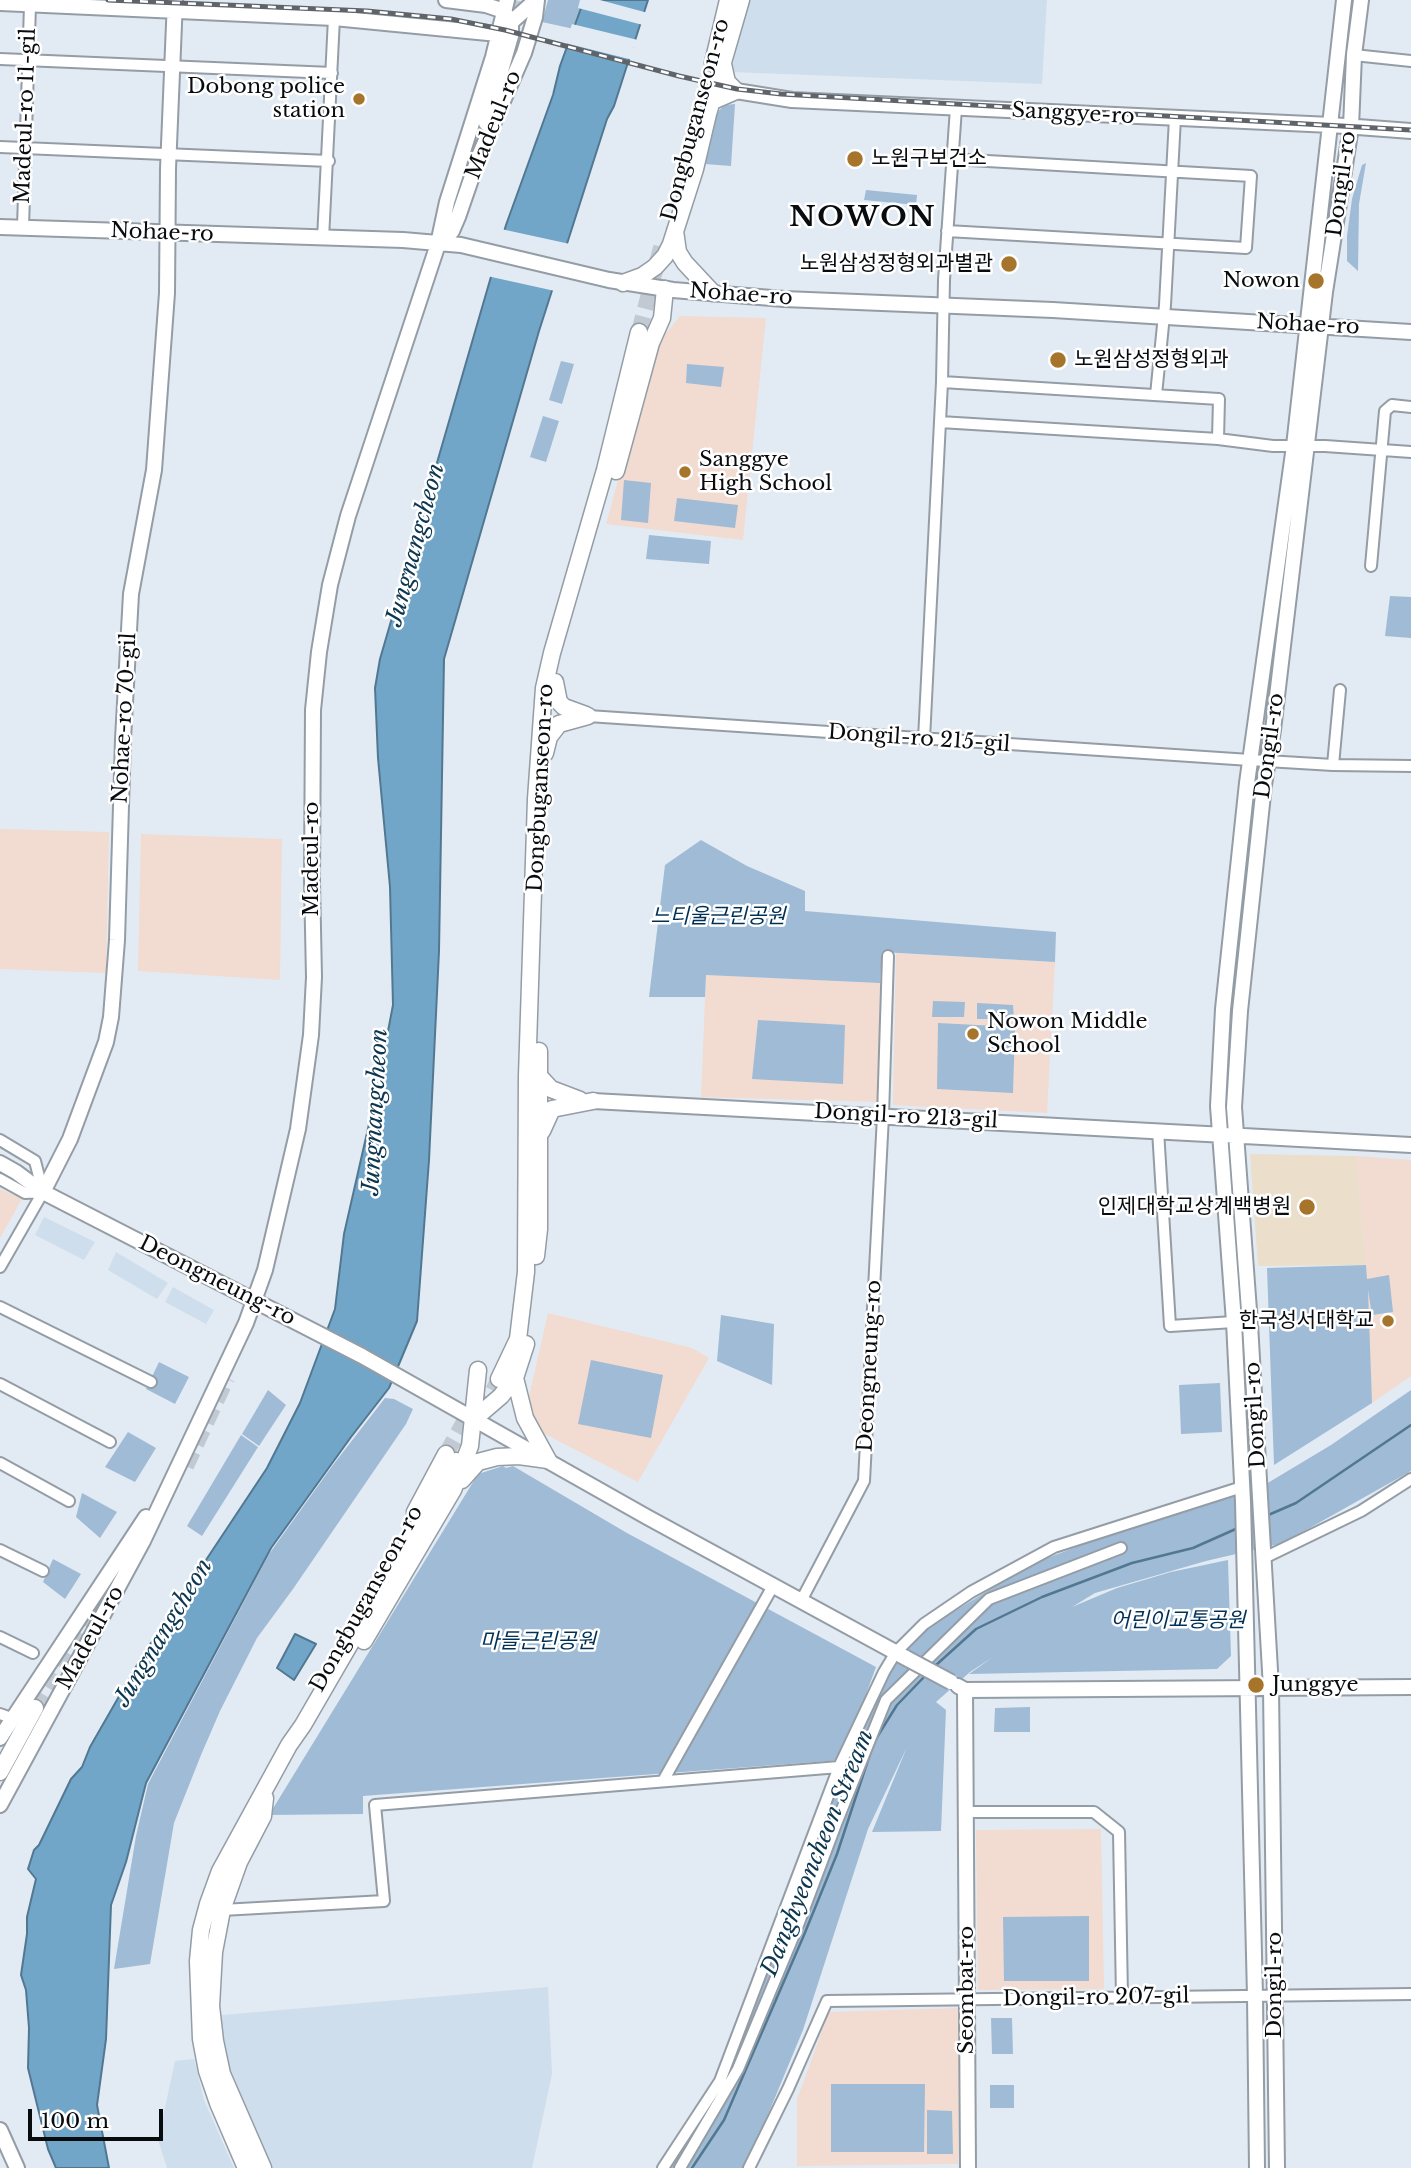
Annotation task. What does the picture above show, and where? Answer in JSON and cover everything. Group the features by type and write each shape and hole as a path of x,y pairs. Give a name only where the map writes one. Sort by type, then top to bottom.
{"highway":[{"name":"Dongbuganseon-ro","path":"669,235 728,0"},
{"path":"616,282 642,276 665,257 669,235 713,102 741,0"},
{"path":"713,102 736,91 727,82 723,64"},
{"path":"669,235 685,263 713,293"},
{"path":"537,783 549,737 555,682 569,627 651,343 662,318 665,289"},
{"name":"Dongbuganseon-ro","path":"495,1376 507,1342 516,1303 526,1172 533,1146 527,1076 537,783 543,698 552,653 605,470 639,332"},
{"path":"555,682 559,702 564,707 588,716"},
{"path":"549,737 559,724 588,716"},
{"path":"308,1717 355,1655 392,1597 453,1490 468,1454 473,1420 495,1376 527,1338 534,1301 538,1206 533,1146 539,1076 540,957 534,908"},
{"path":"539,1076 551,1089 566,1096 593,1101"},
{"path":"533,1146 552,1109 593,1101"},
{"name":"Dongbuganseon-ro","path":"495,1376 518,1339 526,1261 526,1172"},
{"path":"526,1261 538,1206"},
{"path":"473,1420 501,1396 495,1376"},
{"path":"495,1376 525,1418 548,1460"},
{"path":"453,1490 478,1462 497,1457 519,1456 548,1460"},
{"name":"Dongbuganseon-ro","path":"246,2168 207,2071 198,2007 201,1930 214,1885 362,1604 451,1457 308,1717 289,1745"},
{"path":"0,1772 35,1708"},
{"path":"263,2168 222,2074 215,2041 212,1987 214,1952 222,1910 239,1862 263,1816 267,1785"}],"main road":[{"path":"446,0 486,5 507,12 537,0"},
{"name":"Madeul-ro","path":"438,244 452,231 479,156 524,53 535,18 537,0"},
{"name":"Dongil-ro","path":"1277,2168 1271,1688 1250,1324 1234,1107 1240,1011 1315,325 1344,0"},
{"name":"Dongil-ro","path":"1315,325 1325,292 1351,127 1354,55 1361,0"},
{"name":"Madeul-ro 11-gil","path":"0,3 175,6 498,34"},
{"name":"Nohae-ro 70-gil","path":"43,1192 70,1139 106,1042 111,1017 117,940 123,739 131,606 154,470 167,293 168,155 175,6"},
{"path":"498,34 507,12"},
{"path":"479,156 510,36 507,12"},
{"path":"473,30 487,38 493,57"},
{"name":"Madeul-ro","path":"0,1805 124,1578 178,1469 255,1300 274,1236 295,1142 311,1035 314,977 313,710 328,598 348,516 438,244 446,202 498,34"},
{"name":"Sanggye-ro","path":"736,91 792,100 1411,131"},
{"name":"Nohae-ro","path":"0,227 403,240 461,246 616,282 665,289 784,299 943,304 1411,332"},
{"name":"Dongil-ro","path":"1257,2168 1243,1494 1234,1322 1219,1133 1223,1009 1250,760 1301,446"},
{"name":"Dongil-ro 213-gil","path":"593,1101 1411,1145"},
{"name":"Deongneung-ro","path":"0,1163 43,1192 281,1314 965,1690"},
{"name":"Madeul-ro","path":"0,1738 6,1716 57,1650 178,1469"},
{"path":"57,1650 65,1646 75,1649 79,1657 75,1666"},
{"path":"965,1690 1411,1687"},
{"name":"Seombat-ro","path":"965,1690 968,2168"},
{"path":"0,2130 17,2168"}],"street":[{"name":"Madeul-ro 11-gil","path":"23,228 30,5"},
{"path":"323,239 329,161 334,18"},
{"path":"1354,55 1411,61"},
{"path":"0,59 332,73"},
{"path":"924,739 942,382 943,304 956,108"},
{"path":"1156,395 1175,118"},
{"path":"0,148 329,161"},
{"path":"947,231 1246,248 1251,189 1251,176 952,159"},
{"path":"942,382 1219,399 1218,439"},
{"path":"1371,566 1385,411 1392,405 1411,407"},
{"path":"940,422 1411,452"},
{"path":"1333,765 1340,690"},
{"name":"Dongil-ro 215-gil","path":"588,716 1250,760 1411,766"},
{"name":"Deongneung-ro","path":"801,1601 864,1482 883,1116 888,956"},
{"path":"1158,1130 1170,1326 1234,1322"},
{"path":"0,1140 35,1161 43,1192 0,1267"},
{"path":"0,1179 25,1193 43,1192"},
{"path":"0,1307 151,1382"},
{"path":"0,1384 110,1442"},
{"path":"0,1463 69,1501"},
{"path":"1264,1554 1361,1511 1411,1479"},
{"path":"663,2168 720,2081 839,1766 884,1672 924,1625 971,1592 1054,1547 1243,1494"},
{"path":"680,2168 738,2069 886,1700 989,1599 1121,1548"},
{"path":"0,1550 43,1570"},
{"path":"663,1781 773,1586"},
{"path":"0,1637 33,1653"},
{"path":"222,1910 384,1901 375,1805 839,1766"},
{"path":"966,1812 1094,1812 1119,1832 1122,1997"},
{"name":"Dongil-ro 207-gil","path":"749,2168 827,2001 1411,1994"}],"shaded area":[{"path":"747,0 1047,0 1042,84 731,72"},
{"name":"Sanggye High School","path":"680,316 766,318 743,540 606,524 645,382 662,338"},
{"path":"0,829 109,832 106,973 0,969"},
{"path":"141,834 282,839 280,980 138,971"},
{"name":"Nowon Middle School","path":"896,953 1055,962 1047,1113 893,1105"},
{"path":"706,975 880,983 878,1102 701,1097"},
{"name":"인제대학교상계백병원","path":"1250,1154 1356,1156 1366,1265 1258,1266"},
{"name":"한국성서대학교","path":"1356,1156 1411,1160 1411,1376 1372,1403 1362,1266 1366,1265"},
{"path":"0,1189 22,1199 0,1238"},
{"path":"44,1217 95,1242 84,1260 35,1235"},
{"path":"116,1252 168,1283 157,1299 108,1270"},
{"path":"173,1287 214,1310 206,1324 165,1302"},
{"path":"548,1313 692,1348 709,1358 638,1482 541,1432 531,1416 528,1401"},
{"path":"1101,1829 1104,1989 978,1990 976,1830"},
{"path":"548,1987 552,2074 532,2168 261,2168 211,2057 211,2016"},
{"path":"960,2008 958,2164 797,2166 797,2099 829,2012"},
{"path":"194,2059 204,2100 234,2168 167,2168 158,2140 175,2061"}],"green space":[{"path":"548,0 584,0 574,29 542,22"},
{"path":"735,104 731,166 705,164 716,114 724,105"},
{"path":"1366,163 1359,204 1358,271 1347,261 1347,236 1352,199 1362,165"},
{"path":"866,190 917,195 916,205 864,200"},
{"path":"561,361 574,364 562,404 549,400"},
{"path":"687,364 724,367 721,387 686,383"},
{"path":"543,416 559,421 546,462 530,457"},
{"path":"624,480 651,483 648,523 621,520"},
{"path":"677,498 738,505 735,528 674,521"},
{"path":"649,535 711,541 709,564 646,559"},
{"path":"1390,596 1411,597 1411,638 1385,636"},
{"name":"느티울근린공원","path":"701,840 747,866 805,891 805,911 1056,932 1055,962 882,952 880,983 706,975 705,997 649,997 665,865"},
{"path":"933,1001 965,1002 964,1017 932,1017"},
{"path":"977,1003 1013,1005 1014,1019 977,1019"},
{"path":"758,1020 845,1025 843,1084 752,1079"},
{"path":"938,1023 1015,1027 1013,1093 937,1089"},
{"path":"1366,1265 1367,1279 1389,1275 1393,1312 1372,1315 1368,1290 1372,1403 1274,1465 1267,1268"},
{"path":"721,1315 774,1324 772,1385 717,1361"},
{"path":"591,1360 663,1375 651,1438 578,1424"},
{"path":"159,1362 189,1377 175,1404 146,1389"},
{"path":"1220,1383 1222,1432 1181,1434 1179,1385"},
{"path":"268,1390 286,1405 259,1446 242,1434"},
{"name":"어린이교통공원","path":"1411,1390 1411,1471 1283,1543 1206,1561 1095,1593 1072,1607 1117,1588 1171,1572 1228,1560 1231,1656 1217,1669 969,1674 993,1657 970,1672 936,1702 946,1710 941,1831 872,1832 907,1747 868,1829 803,2030 752,2153 742,2168 669,2168 723,2091 843,1768 894,1664 930,1626 1032,1564 1115,1532 1256,1490 1331,1445"},
{"path":"385,1398 394,1399 413,1409 406,1424 257,1638 201,1755 174,1823 150,1964 114,1969 136,1836 148,1784 269,1554"},
{"path":"128,1432 156,1448 135,1482 105,1467"},
{"path":"241,1435 258,1447 202,1536 187,1526"},
{"name":"마들근린공원","path":"503,1466 513,1466 627,1533 876,1667 842,1760 363,1796 363,1814 269,1815 478,1474"},
{"path":"82,1493 117,1512 100,1538 76,1517"},
{"path":"53,1559 81,1574 65,1599 43,1582"},
{"path":"1030,1707 1030,1732 994,1732 995,1708"},
{"path":"1089,1916 1089,1981 1004,1981 1003,1917"},
{"path":"991,2018 1012,2018 1013,2054 992,2054"},
{"path":"831,2084 925,2084 924,2152 831,2152"},
{"path":"990,2085 1014,2085 1014,2108 990,2108"},
{"path":"927,2110 952,2111 953,2154 927,2154"}],"water":[{"name":"Jungnangcheon","path":"584,0 648,0 539,331 444,659 439,951 429,1160 417,1321 389,1388 271,1548 146,1783 126,1862 111,1905 106,2039 97,2105 109,2168 56,2168 48,2149 28,2068 29,2028 26,1990 21,1975 27,1917 36,1879 28,1869 34,1850 39,1845 71,1779 82,1767 90,1747 141,1658 267,1468 300,1403 335,1309 344,1234 393,1005 390,887 378,758 375,688 380,659 506,225"},
{"path":"295,1634 316,1644 294,1680 277,1668"}],"pier":[{"path":"580,0 600,0 648,13 643,25 578,8"},
{"path":"572,24 638,40 636,47 633,47 636,48 633,60 565,43"},
{"path":"501,229 570,244 555,291 487,276"}],"waterway":[{"name":"Danghyeoncheon Stream","path":"1266,1516 1296,1503 1411,1425"},
{"name":"Danghyeoncheon Stream","path":"935,1666 976,1629 1042,1597 1132,1563 1193,1548 1238,1528"},
{"name":"Danghyeoncheon Stream","path":"874,1742 897,1705 925,1676"},
{"name":"Danghyeoncheon Stream","path":"692,2168 724,2120 804,1935 837,1854 872,1748"}],"tunnel":[{"path":"507,31 515,0"},
{"path":"639,332 663,240"},
{"path":"186,1466 227,1378"},
{"path":"482,1412 499,1379"},
{"path":"446,1454 474,1404"},
{"path":"35,1708 129,1556"}],"railway":[{"path":"108,0 367,11 451,19 505,30 679,76 737,89 781,94 1411,130"}],"place":[{"name":"Dobong police station","path":"359,99"},
{"name":"노원구보건소","path":"855,159"},
{"name":"노원삼성정형외과별관","path":"1009,264"},
{"name":"Nowon","path":"1316,281"},
{"name":"노원삼성정형외과","path":"1058,360"},
{"name":"Sanggye High School","path":"685,472"},
{"name":"Nowon Middle School","path":"973,1034"},
{"name":"인제대학교상계백병원","path":"1307,1207"},
{"name":"한국성서대학교","path":"1388,1321"},
{"name":"Junggye","path":"1256,1685"}],"district":[{"name":"NOWON","path":"863,218"}]}
